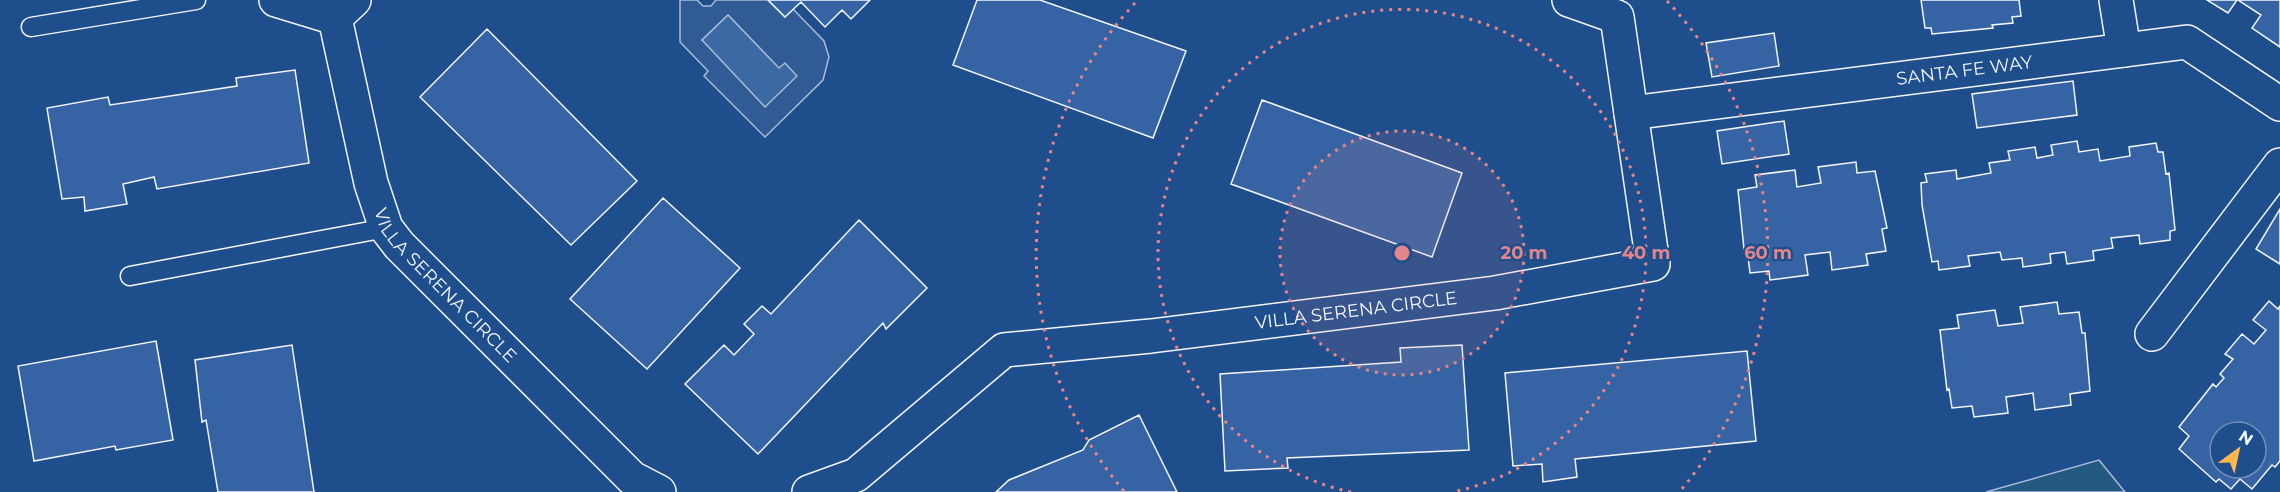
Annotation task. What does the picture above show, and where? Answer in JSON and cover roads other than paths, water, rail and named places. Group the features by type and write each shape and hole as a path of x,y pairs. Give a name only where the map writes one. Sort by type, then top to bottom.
{"street":[{"name":"VILLA SERENA CIRCLE","path":"276,0 344,9 371,183 386,228 399,245 623,470 632,478 659,492"},
{"name":"VILLA SERENA CIRCLE","path":"809,492 856,475 1004,350 1151,336 1495,293 1653,264 1617,17 1569,0"},
{"path":"2116,0 2124,50"},
{"name":"SANTA FE WAY","path":"1631,113 2187,42 2280,104"},
{"path":"2152,334 2280,165"}],"lane":[{"path":"31,27 196,0"},
{"path":"130,276 386,228"}]}
